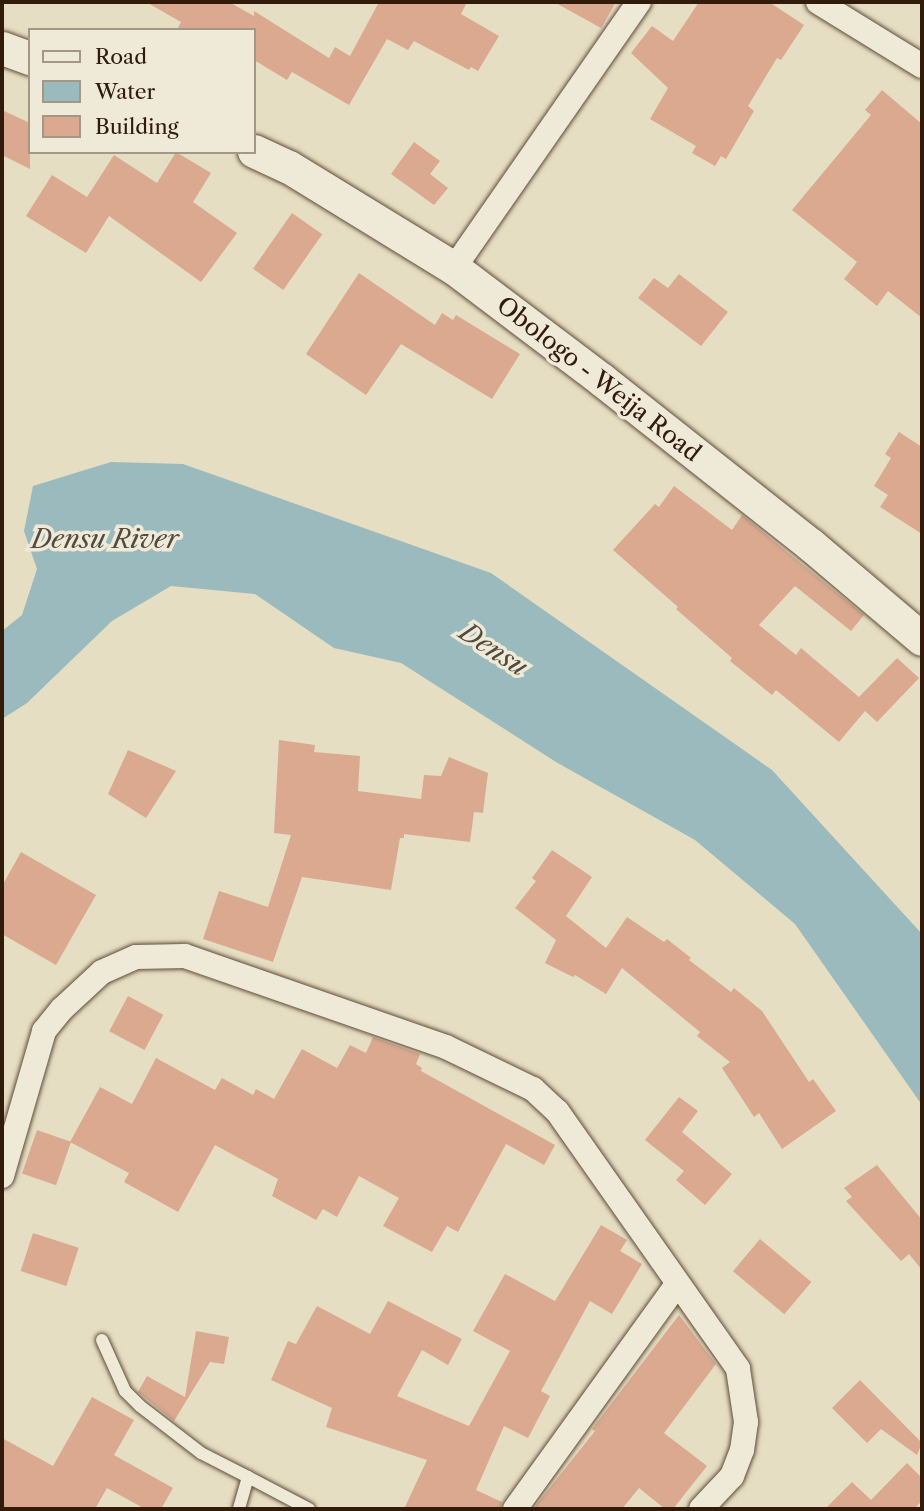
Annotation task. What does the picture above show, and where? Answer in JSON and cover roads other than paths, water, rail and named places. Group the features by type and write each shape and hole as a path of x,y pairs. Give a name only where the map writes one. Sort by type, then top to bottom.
{"street":[{"path":"454,268 639,2"},
{"path":"818,2 922,66"},
{"path":"2,48 28,57"},
{"name":"Obologo - Weija Road","path":"256,152 289,167 454,268 634,405 922,639"},
{"path":"2,1176 44,1031 62,1009 102,972 135,957 185,956 446,1047 533,1090 557,1111 738,1368 746,1422 743,1450 732,1476 701,1509"},
{"path":"515,1509 677,1284"}],"lane":[{"path":"102,1340 125,1391 140,1406 201,1453 309,1509"},
{"path":"239,1509 248,1477"}],"water":[{"name":"Densu River","path":"111,462 183,464 491,573 772,770 922,934 922,1105 795,924 695,840 556,762 401,663 334,648 255,594 171,586 112,621 27,703 2,719 2,631 22,615 37,569 24,531 33,486"}],"water label":[{"name":"Densu","path":"493,650"}]}
